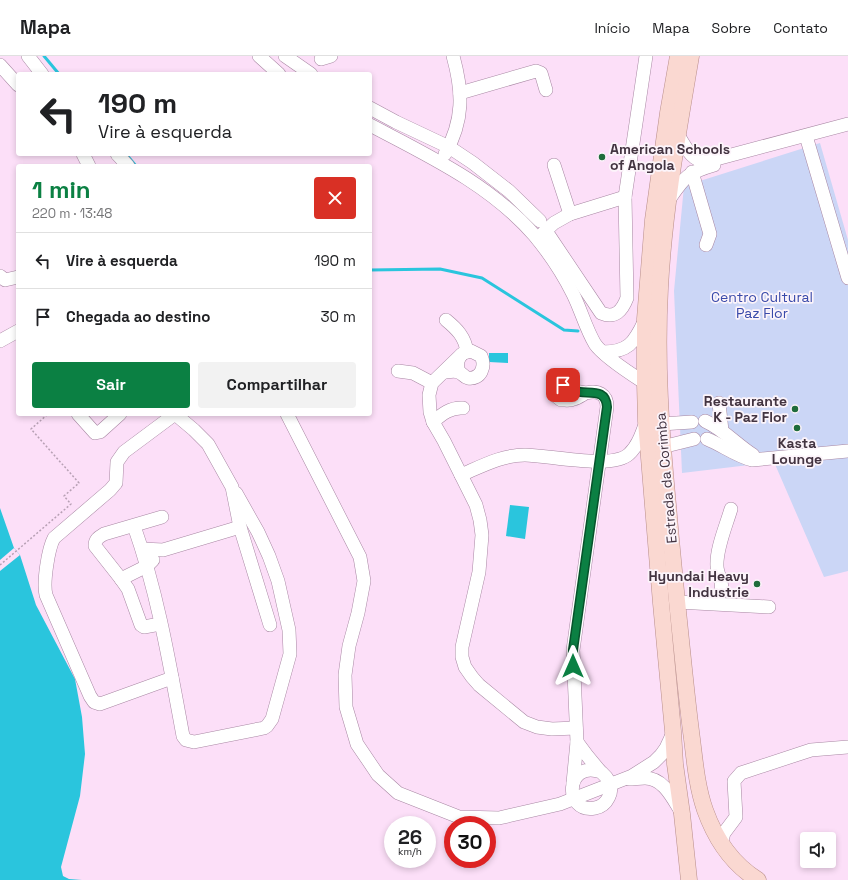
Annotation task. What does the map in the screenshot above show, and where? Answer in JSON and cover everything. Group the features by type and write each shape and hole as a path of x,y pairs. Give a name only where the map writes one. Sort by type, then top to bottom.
{"main road":[{"name":"Estrada da Corimba","path":"678,56 664,137 653,220 645,319 645,383 653,423 661,603 675,764 689,880"},
{"name":"Estrada da Corimba","path":"691,56 667,203 658,321 658,391 653,423 662,447 677,602 697,776 706,811 721,844 747,873 758,880"}],"street":[{"path":"28,56 40,72"},
{"path":"259,56 277,72"},
{"path":"285,56 308,72"},
{"path":"440,163 449,147 459,114 459,78 452,56"},
{"path":"372,126 460,174 497,199 538,231 573,270 601,314 606,316 617,314 622,310 627,298 625,197 646,56"},
{"path":"0,66 16,83"},
{"path":"460,93 536,71 541,73 546,90"},
{"path":"372,109 449,147 492,177 522,202 550,256 570,288 596,345 603,352 645,383"},
{"path":"678,135 691,156 697,161 705,162 848,124"},
{"path":"806,136 848,278"},
{"path":"118,156 126,164"},
{"path":"667,203 680,184 692,172 716,165 727,157"},
{"path":"554,165 570,214"},
{"path":"692,172 710,234 706,245"},
{"path":"538,231 570,214 625,197"},
{"path":"1,278 16,278"},
{"path":"603,352 615,352 628,347 637,336 645,319"},
{"path":"446,320 454,326 462,336 465,343 464,353 457,362 459,372"},
{"path":"0,340 16,332"},
{"path":"444,372 459,372 466,377 473,378 478,376 484,364 481,356 471,351 464,353 432,383 429,395 430,412 433,422 476,505 482,535 479,572 462,647 462,657 465,667 479,685 524,722 537,727 552,729 576,728"},
{"path":"398,371 413,373 432,383"},
{"path":"574,799 572,793 577,742 573,650 607,407 607,400 603,395 598,393 586,393"},
{"path":"719,403 722,431"},
{"path":"433,422 447,411 463,408"},
{"path":"81,416 95,433 100,432 118,416"},
{"path":"172,416 124,452 117,462 116,483 110,490 54,538 50,547 44,588 90,696 94,702 100,704 172,678"},
{"path":"134,526 147,566 172,678 183,736 189,742 194,742 264,728 272,720 290,654 289,630 278,581 258,532 208,444 177,416"},
{"path":"288,416 360,557 364,581 358,613 349,646 345,675 346,707 358,744 378,775 398,793 459,817 499,818 574,799 640,772 661,755 666,748 673,731"},
{"path":"461,475 496,460 512,456 525,455 599,462 618,459 628,456 653,423 699,421 716,426 740,446 759,459"},
{"path":"662,447 700,439 719,444 744,458 752,460 848,451"},
{"path":"232,486 240,528 270,625"},
{"path":"709,603 715,600 721,593 721,578 716,567 731,509"},
{"path":"160,624 144,627 141,624 128,589 96,546 95,542 104,534 162,517"},
{"path":"142,549 163,550 240,528"},
{"path":"121,579 147,566 163,550"},
{"path":"677,602 769,607"},
{"path":"577,742 605,775 610,785"},
{"path":"721,844 724,833 736,817 734,781 741,773 811,750 848,748"},
{"path":"573,783 575,778 584,771 590,770 601,772"},
{"path":"623,779 645,778 658,782 671,795 682,814"}],"path":[{"path":"0,565 71,504 64,496 79,483 31,429 46,416"}],"green space":[{"name":"Centro Cultural Paz Flor","path":"820,143 848,240 848,571 824,577 774,462 682,473 674,291 684,186"}],"water":[{"path":"489,353 508,353 508,363 489,362"},
{"path":"510,505 529,507 525,539 506,536"},
{"path":"0,508 14,548 20,555 36,605 75,679 82,717 85,754 80,796 61,867 63,876 69,879 82,880 0,880"}],"pier":[{"path":"14,548 20,555 0,571 0,560"}],"waterway":[{"path":"44,56 57,72"},
{"path":"128,156 134,164"},
{"path":"372,270 440,269 482,278 564,330 578,331"}],"place":[{"name":"American Schools of Angola","path":"602,157"},
{"name":"Restaurante K - Paz Flor","path":"795,409"},
{"name":"Kasta Lounge","path":"797,428"},
{"name":"Hyundai Heavy Industrie","path":"757,584"}],"route":[{"path":"563,385 574,391 598,393 603,395 607,400 573,650 573,666"}]}
